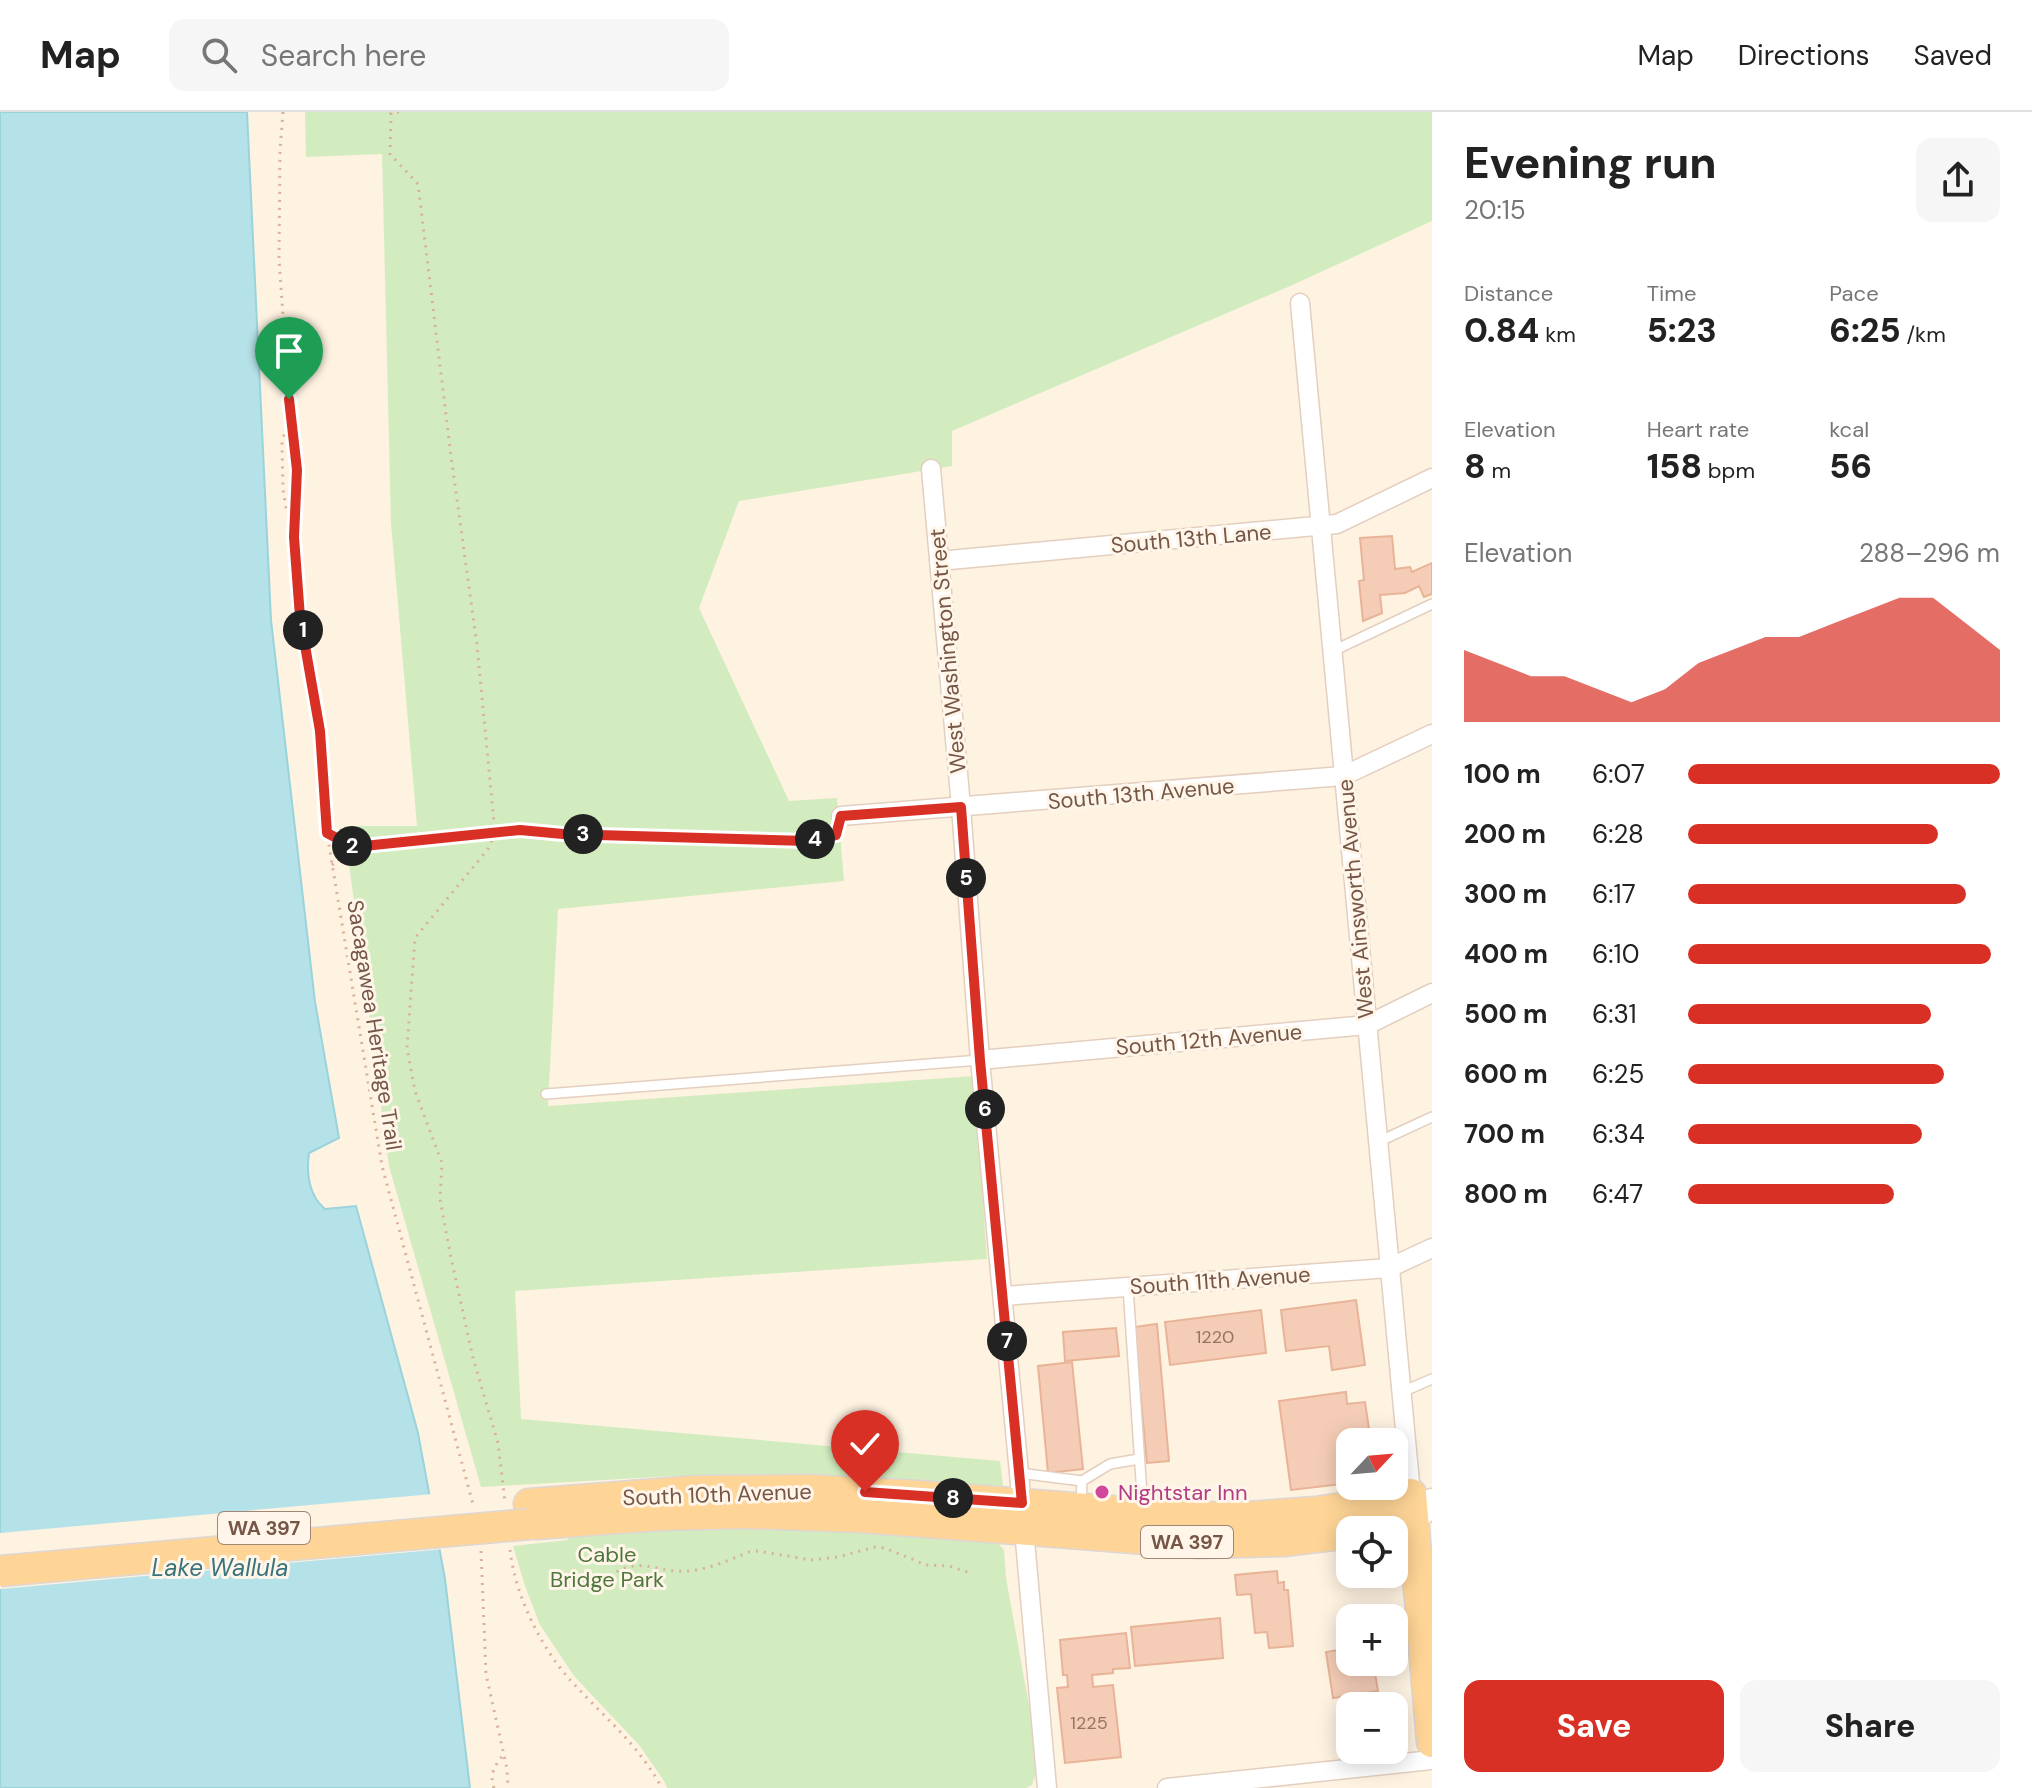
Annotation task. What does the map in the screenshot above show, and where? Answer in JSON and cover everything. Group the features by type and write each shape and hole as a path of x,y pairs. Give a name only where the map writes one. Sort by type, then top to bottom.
{"main road":[{"name":"South 10th Avenue","path":"0,1571 668,1492 751,1489 865,1492 1226,1544 1336,1535"},
{"name":"South 10th Avenue","path":"1023,1516 1082,1495 1143,1513 1204,1517 1260,1517 1422,1504"},
{"path":"1398,1516 1422,1504 1432,1742"},
{"name":"South 10th Avenue","path":"0,1552 521,1510"}],"street":[{"name":"West Ainsworth Avenue","path":"1300,303 1401,1392 1422,1504"},
{"name":"West Washington Street","path":"931,469 980,1060 1047,1788"},
{"name":"South 13th Lane","path":"939,561 1337,524 1432,478"},
{"name":"South 13th Avenue","path":"841,816 1343,776 1432,734"},
{"name":"South 12th Avenue","path":"980,1060 1367,1025 1432,993"},
{"name":"South 11th Avenue","path":"1003,1296 1389,1268 1432,1248"},
{"path":"1167,1788 1432,1760"}],"lane":[{"path":"1333,651 1432,604"},
{"path":"546,1094 980,1060"},
{"path":"1378,1142 1432,1117"},
{"path":"1128,1287 1143,1513"},
{"path":"1401,1392 1432,1379"},
{"path":"1019,1473 1082,1495 1110,1464 1139,1459"}],"path":[{"name":"Sacagawea Heritage Trail","path":"283,112 279,259 297,470 294,529 300,617 320,731 327,833 382,1166 478,1520"},
{"path":"399,112 391,113 390,154 418,184 477,645 495,833 488,849 415,938 407,1048 415,1091 442,1163 440,1199 473,1358 521,1510"},
{"path":"292,421 285,431 282,444 283,490 294,529"},
{"path":"327,833 354,847 520,830 807,841 836,835 841,816"},
{"path":"332,865 354,847"},
{"path":"584,1580 581,1588 596,1585 616,1572 634,1566 698,1570 749,1552 824,1560 875,1547 894,1551 926,1565 949,1566 970,1573"},
{"path":"481,1549 486,1674 504,1754 508,1788"},
{"path":"510,1550 512,1565 534,1628 569,1680 616,1726 649,1765 662,1788"},
{"path":"494,1788 492,1773 504,1754"}],"green space":[{"path":"305,112 1432,112 1432,221 1288,287 952,431 952,466 739,501 699,608 789,801 837,798 844,881 558,909 548,1106 974,1076 987,1259 515,1291 521,1419 1000,1461 1003,1486 805,1476 675,1476 481,1487 389,1166 344,826 417,826 391,523 382,154 306,157"},
{"name":"Cable Bridge Park","path":"719,1526 833,1529 997,1542 1004,1550 1006,1578 1033,1728 1037,1770 1032,1785 1026,1788 667,1788 639,1745 574,1676 540,1625 513,1546 637,1530"}],"water":[{"name":"Lake Wallula","path":"0,112 247,112 271,620 315,1002 339,1138 309,1153 309,1176 315,1198 325,1209 356,1206 418,1433 445,1579 470,1788 0,1788"}],"pier":[{"path":"433,1494 444,1549 0,1589 0,1533"}],"building":[{"path":"1392,536 1395,569 1410,567 1412,572 1432,563 1432,594 1424,597 1419,586 1405,593 1380,595 1382,613 1363,621 1359,581 1364,580 1360,538"},
{"path":"1356,1300 1365,1365 1332,1370 1329,1346 1286,1351 1281,1310"},
{"path":"1261,1310 1266,1353 1170,1365 1165,1322"},
{"path":"1157,1324 1169,1461 1147,1463 1134,1327"},
{"path":"1116,1328 1119,1356 1065,1361 1063,1332"},
{"path":"1072,1362 1083,1469 1048,1473 1038,1366"},
{"path":"1346,1392 1347,1404 1365,1402 1369,1428 1336,1428 1336,1485 1291,1490 1279,1401"},
{"path":"1277,1571 1278,1583 1284,1582 1284,1590 1288,1590 1293,1646 1269,1648 1267,1632 1255,1633 1251,1594 1237,1595 1235,1575"},
{"path":"1220,1618 1223,1658 1135,1666 1131,1627"},
{"path":"1126,1633 1130,1668 1092,1675 1093,1687 1113,1685 1121,1757 1065,1763 1057,1688 1068,1687 1067,1675 1063,1675 1060,1640"},
{"path":"1336,1650 1336,1676 1375,1676 1378,1691 1336,1692 1336,1698 1333,1698 1326,1652"}],"place":[{"name":"Nightstar Inn","path":"1102,1492"}],"route":[{"path":"289,399 297,470 294,537 300,617 320,731 327,833 354,847 520,830 807,841 836,835 841,816 961,807 980,1060 1022,1503 865,1492"}]}
